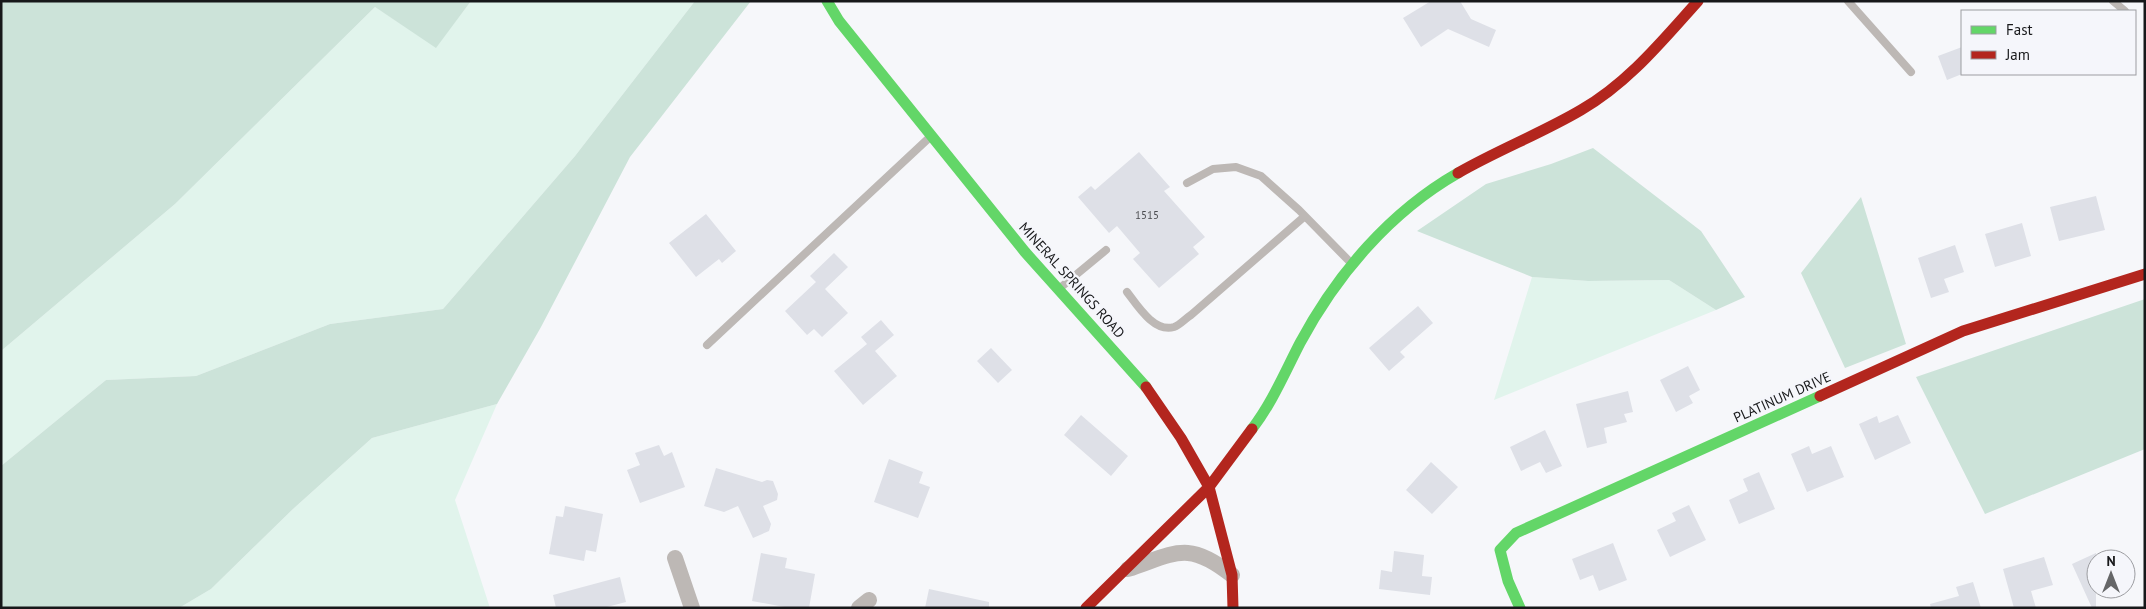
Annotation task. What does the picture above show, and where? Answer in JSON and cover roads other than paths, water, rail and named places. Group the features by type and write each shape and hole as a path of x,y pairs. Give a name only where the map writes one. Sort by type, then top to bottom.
{"street":[{"name":"MINERAL SPRINGS ROAD","path":"827,1 839,20 1025,252 1141,379 1181,438 1208,486 1232,575 1234,608"},
{"path":"1086,608 1208,486 1263,415 1301,341 1333,289 1352,265 1396,217 1453,176 1582,110 1639,67 1698,1"},
{"name":"PLATINUM DRIVE","path":"1520,608 1508,581 1500,550 1516,533 1964,331 2145,274"},
{"path":"1126,570 1175,553 1188,552 1207,557 1232,575"},
{"path":"675,558 692,608"}],"lane":[{"path":"1848,1 1911,72"},
{"path":"2113,1 2124,10"},
{"path":"707,345 932,136"},
{"path":"1187,183 1213,169 1236,167 1261,176 1305,216 1352,265"},
{"path":"1127,292 1152,322 1167,327 1174,327 1191,315 1305,216"},
{"path":"1059,289 1106,250"}]}
